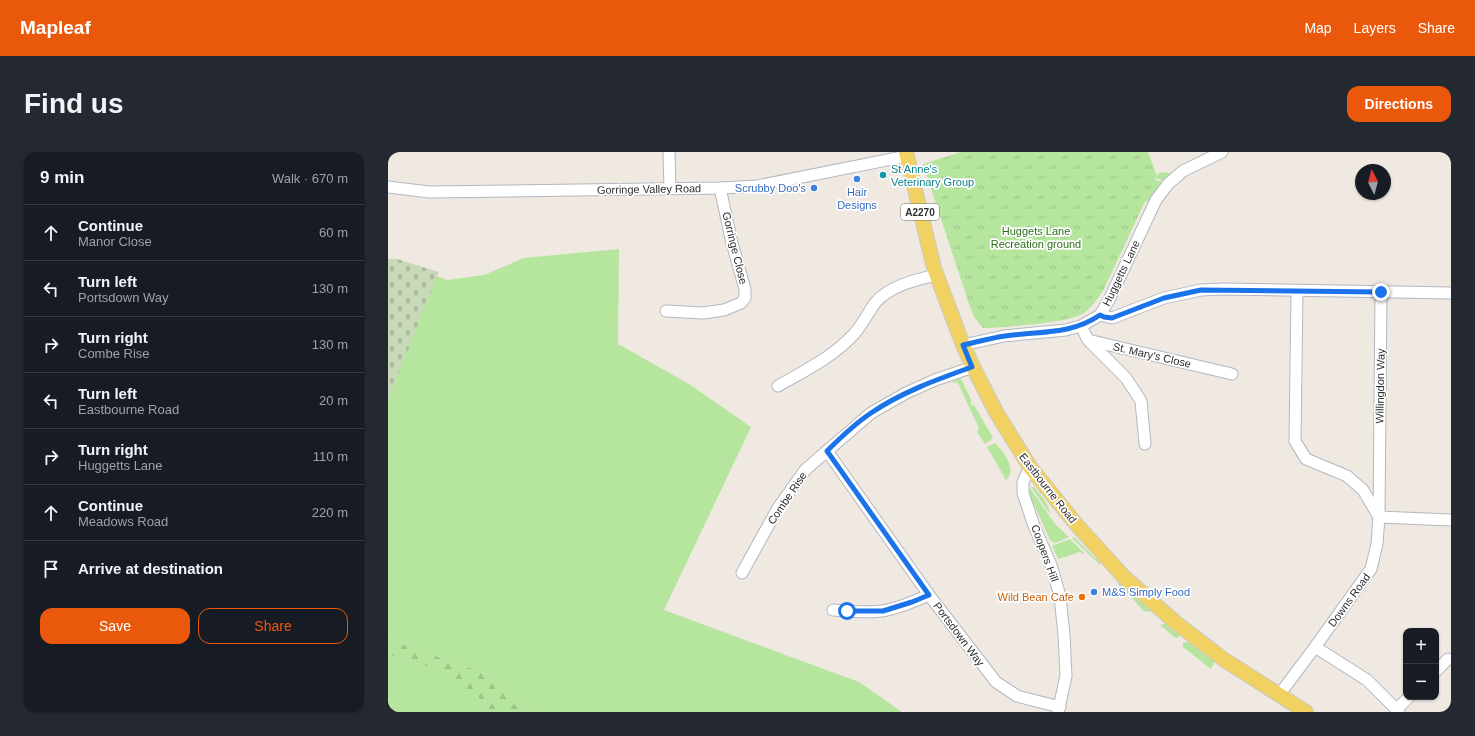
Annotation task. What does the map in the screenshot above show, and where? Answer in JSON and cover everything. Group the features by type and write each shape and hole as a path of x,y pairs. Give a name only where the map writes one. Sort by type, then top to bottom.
{"main road":[{"name":"Eastbourne Road","path":"906,154 936,276 963,345 972,367 996,412 1030,467 1076,524 1124,577 1175,622 1223,659 1306,712"}],"street":[{"path":"669,152 670,188"},
{"name":"Huggetts Lane","path":"963,345 1004,336 1066,330 1081,326 1100,315 1109,300 1156,200 1168,184 1183,171 1222,152"},
{"name":"Gorringe Valley Road","path":"388,187 429,192 720,188 763,185 906,154"},
{"name":"Gorringe Close","path":"666,311 703,313 724,310 741,303 745,298 745,289 734,250 720,188"},
{"path":"778,386 813,366 839,348 855,334 876,302 883,296 904,284 936,276"},
{"path":"1100,315 1112,318 1164,298 1201,290 1451,293"},
{"path":"1297,291 1295,441 1306,459 1347,476 1363,490 1379,517 1451,520"},
{"name":"Willingdon Way","path":"1379,517 1381,292"},
{"path":"1081,326 1088,340 1126,378 1141,401 1145,444"},
{"name":"St. Mary's Close","path":"1088,340 1232,374"},
{"name":"Combe Rise","path":"742,573 778,508 805,470 871,413 906,393 935,380 972,367"},
{"name":"Portsdown Way","path":"827,451 929,595 996,682 1017,696 1059,709"},
{"name":"Coopers Hill","path":"1030,467 1023,482 1023,493 1034,526 1051,565 1060,596 1066,676 1059,709"},
{"path":"1363,490 1379,480"},
{"name":"Downs Road","path":"1279,695 1316,647 1371,569 1377,544 1379,517"},
{"path":"833,610 883,611 929,595"},
{"path":"1316,647 1367,680 1398,710 1406,700"},
{"path":"1439,668 1448,659"}],"green space":[{"name":"Huggets Lane Recreation ground","path":"961,152 1148,152 1157,176 1104,289 1093,305 1084,313 1053,322 992,328 983,328 974,317 923,164"},
{"path":"1162,172 1170,173 1164,181 1156,178 1158,174"},
{"path":"1155,180 1163,182 1149,202 1145,201"},
{"path":"619,249 618,344 689,384 751,427 664,610 859,682 902,712 537,712 516,697 498,678 388,639 388,400 436,276 447,280 484,275 524,258"},
{"path":"388,259 397,259 439,272 388,400"},
{"path":"961,379 972,401 970,402 972,406 974,405 993,438 985,444 977,432 979,428 958,383 952,382"},
{"path":"995,443 1002,451 1010,466 1009,476 1006,480 987,447"},
{"path":"1031,487 1034,487 1044,499 1050,514"},
{"path":"1030,488 1055,524 1069,537 1055,543 1050,540 1029,493"},
{"path":"1074,537 1100,563 1100,565 1072,538"},
{"path":"1070,539 1084,553 1083,554 1080,552 1058,559 1052,546"},
{"path":"1117,583 1119,583 1150,610 1150,612 1144,611"},
{"path":"1167,623 1179,633 1179,638 1174,637 1160,625"},
{"path":"388,639 498,678 516,697 537,712 486,712 484,700 462,692 435,669 388,654"},
{"path":"1188,642 1215,661 1211,669 1183,647 1183,643"},
{"path":"388,654 435,669 462,691 484,700 486,712 388,712"}],"place":[{"name":"St Anne's Veterinary Group","path":"883,175"},
{"name":"Hair Designs","path":"857,179"},
{"name":"Scrubby Doo's","path":"814,188"},
{"name":"M&S Simply Food","path":"1094,592"},
{"name":"Wild Bean Cafe","path":"1082,597"}],"route":[{"path":"847,611 883,611 929,595 827,451 871,413 906,393 935,380 972,367 963,345 1004,336 1066,330 1081,326 1100,315 1112,318 1164,298 1201,290 1223,289 1381,292"}]}
